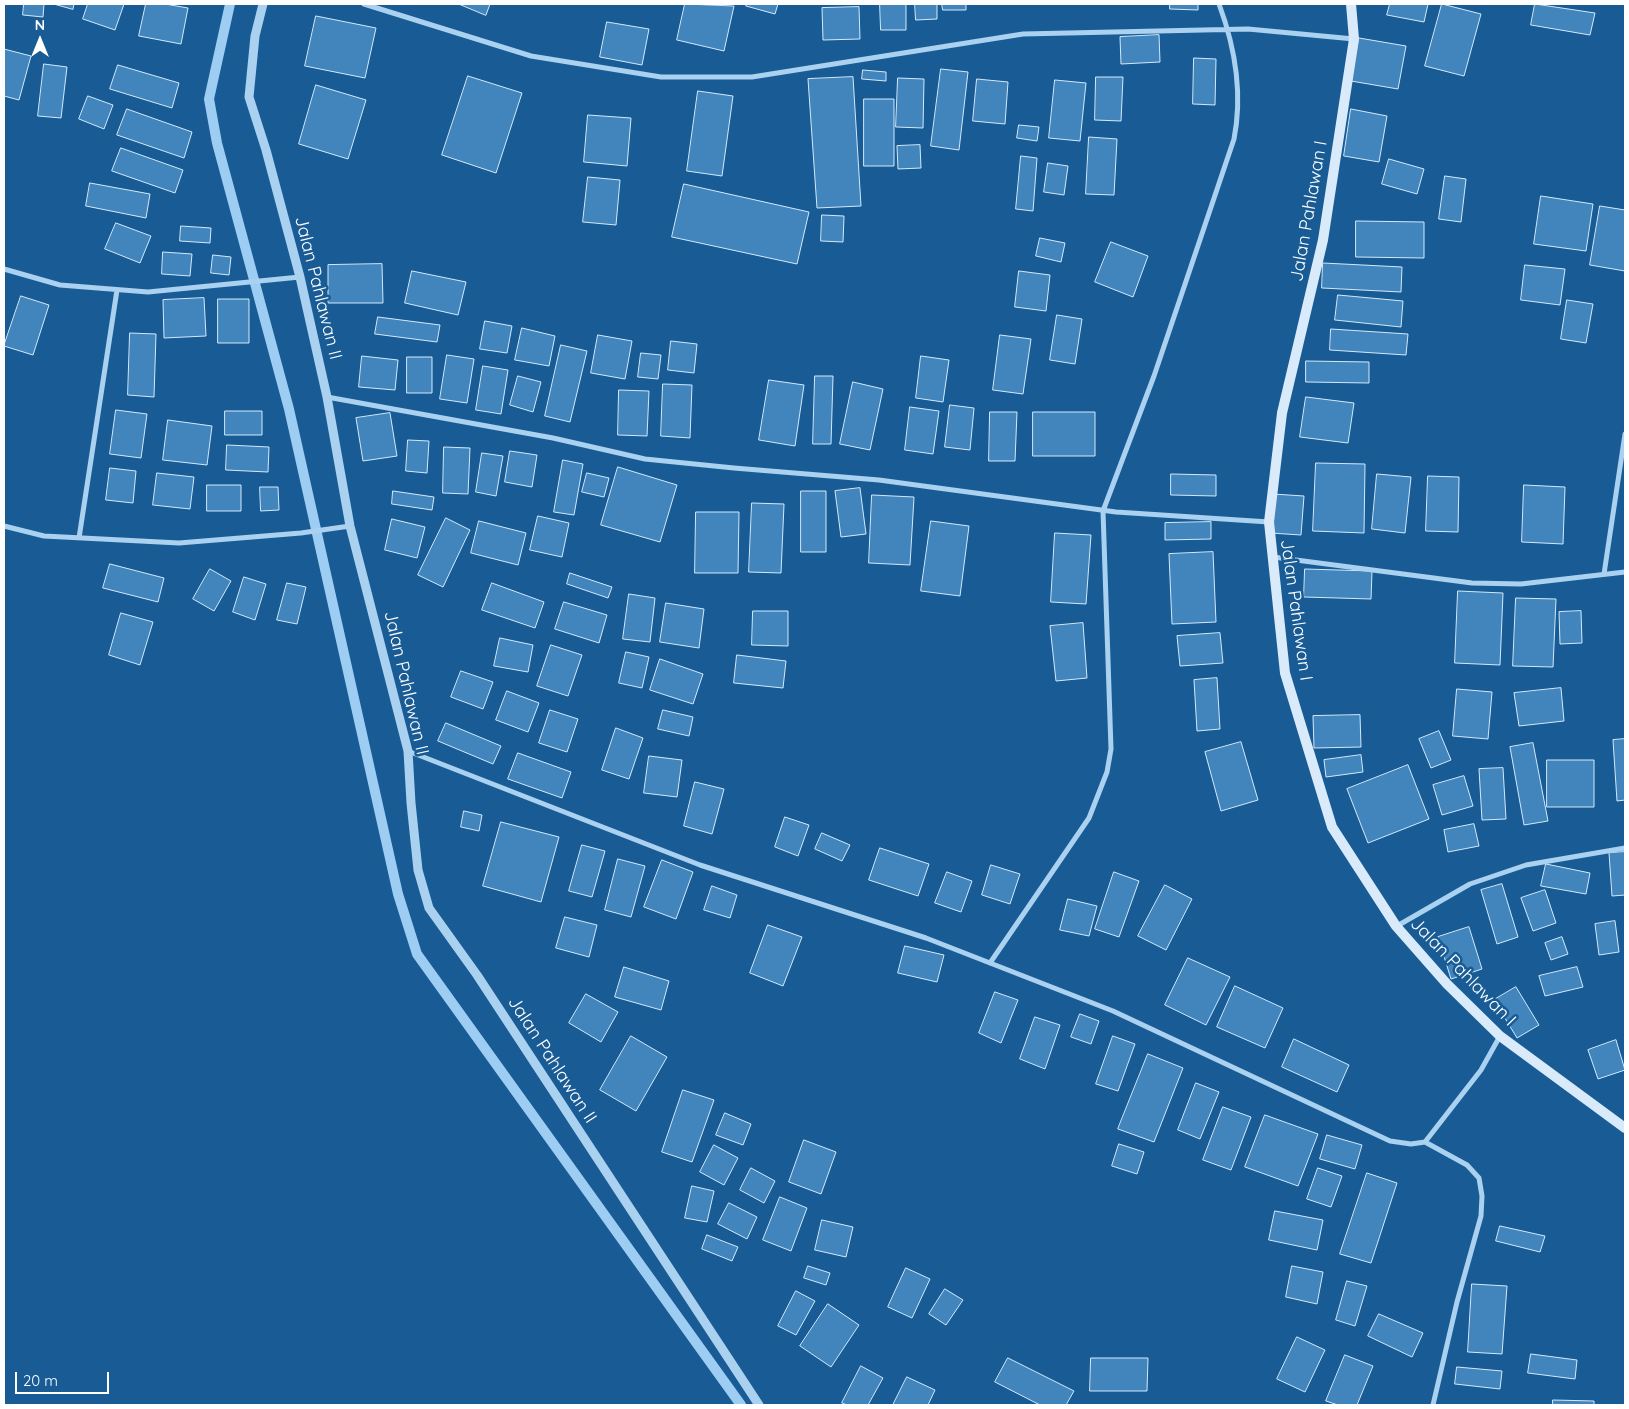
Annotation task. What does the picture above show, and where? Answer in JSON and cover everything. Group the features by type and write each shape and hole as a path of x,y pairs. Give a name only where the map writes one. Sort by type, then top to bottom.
{"main road":[{"name":"Jalan Pahlawan I","path":"1352,4 1354,38 1323,240 1282,413 1269,522 1285,673 1332,827 1396,926 1447,984 1500,1036 1625,1128"}],"street":[{"name":"Jalan Pahlawan II","path":"263,4 255,36 249,98 266,150 300,277 327,397 350,526 408,751 418,870 429,908 477,975 759,1405"},
{"path":"364,4 531,56 660,77 752,77 1023,34 1248,29 1354,38"},
{"path":"990,963 1089,818 1107,772 1111,749 1103,511 1154,376 1234,139 1238,120 1238,86 1229,30 1219,4"},
{"path":"4,269 60,285 148,292 300,277"},
{"path":"79,538 118,290"},
{"path":"327,397 553,438 645,458 879,480 1103,511 1269,522"},
{"path":"1604,574 1625,434"},
{"path":"4,526 44,536 179,543 301,533 340,529 350,526"},
{"path":"1272,556 1472,582 1521,584 1625,572"},
{"path":"408,751 700,865 926,938 1113,1011 1390,1141 1411,1144 1425,1142 1467,1164 1479,1178 1482,1196 1480,1216 1457,1302 1433,1405"},
{"path":"1396,926 1470,884 1526,865 1625,848"},
{"path":"1425,1142 1480,1070 1500,1036"}],"building":[{"path":"24,4 44,4 43,17 23,15"},
{"path":"54,4 74,4 73,9"},
{"path":"88,4 124,4 115,30 83,19"},
{"path":"146,4 165,4 188,8 181,44 139,36"},
{"path":"459,4 490,4 486,15"},
{"path":"685,4 734,6 724,51 677,40"},
{"path":"747,4 778,4 775,14 746,6"},
{"path":"880,4 906,4 906,30 881,30"},
{"path":"915,4 937,4 937,19 916,20"},
{"path":"942,4 966,4 966,10 943,10"},
{"path":"1170,4 1198,4 1198,10 1170,9"},
{"path":"1390,4 1428,4 1424,22 1387,15"},
{"path":"1442,4 1481,14 1464,76 1425,66"},
{"path":"1535,4 1595,13 1590,35 1531,25"},
{"path":"859,7 860,39 823,40 822,8"},
{"path":"316,16 376,28 365,78 305,66"},
{"path":"607,22 649,29 642,65 600,57"},
{"path":"1159,35 1160,62 1121,64 1120,37"},
{"path":"1359,38 1406,46 1398,89 1351,81"},
{"path":"4,49 31,56 19,100 4,96"},
{"path":"1194,58 1216,59 1215,105 1193,104"},
{"path":"44,64 67,67 61,118 38,116"},
{"path":"118,65 179,83 172,108 110,89"},
{"path":"941,69 968,72 959,150 931,146"},
{"path":"863,70 886,72 886,81 862,79"},
{"path":"468,76 522,93 496,173 442,155"},
{"path":"853,77 861,206 817,208 808,79"},
{"path":"1096,77 1123,77 1121,121 1095,120"},
{"path":"898,78 924,79 923,128 896,127"},
{"path":"977,79 1008,82 1005,124 973,121"},
{"path":"1055,80 1086,83 1080,141 1049,138"},
{"path":"316,85 366,100 348,159 299,144"},
{"path":"698,91 733,96 722,176 687,171"},
{"path":"88,96 113,105 104,129 79,119"},
{"path":"864,99 894,99 894,166 864,166"},
{"path":"127,109 192,132 184,158 117,135"},
{"path":"1351,109 1387,116 1379,162 1344,156"},
{"path":"588,115 631,118 627,166 584,162"},
{"path":"1019,125 1039,127 1037,141 1017,138"},
{"path":"1089,137 1117,139 1114,195 1086,194"},
{"path":"920,145 921,168 898,169 897,146"},
{"path":"121,148 183,170 175,193 112,171"},
{"path":"1021,156 1037,158 1033,211 1016,209"},
{"path":"1389,159 1424,169 1417,194 1382,184"},
{"path":"1048,163 1068,166 1064,195 1044,192"},
{"path":"1445,176 1466,179 1461,222 1439,219"},
{"path":"588,177 620,180 616,225 583,222"},
{"path":"90,183 150,194 146,218 86,206"},
{"path":"684,184 809,212 797,264 672,237"},
{"path":"1541,196 1593,204 1586,251 1534,244"},
{"path":"1600,206 1625,210 1625,271 1590,265"},
{"path":"822,215 844,216 843,242 821,241"},
{"path":"1356,221 1424,222 1424,258 1356,257"},
{"path":"116,223 151,236 140,263 105,249"},
{"path":"181,226 211,228 210,243 180,241"},
{"path":"1040,238 1065,243 1061,262 1036,256"},
{"path":"1111,242 1148,256 1133,297 1095,282"},
{"path":"163,252 192,254 190,276 162,274"},
{"path":"213,255 231,257 229,275 211,273"},
{"path":"1323,263 1402,267 1401,292 1322,288"},
{"path":"382,264 383,303 328,303 328,265"},
{"path":"1525,265 1565,269 1560,305 1521,300"},
{"path":"412,271 466,282 458,315 405,303"},
{"path":"1019,271 1050,275 1046,311 1015,307"},
{"path":"1338,295 1403,301 1401,327 1335,320"},
{"path":"21,296 49,305 33,355 4,346"},
{"path":"204,298 206,336 164,338 163,300"},
{"path":"218,299 249,299 249,343 218,343"},
{"path":"1567,300 1593,304 1586,343 1561,339"},
{"path":"1057,315 1082,319 1075,364 1050,360"},
{"path":"378,317 440,325 437,342 375,334"},
{"path":"485,321 512,326 507,353 480,349"},
{"path":"522,328 555,336 549,366 515,360"},
{"path":"1331,329 1408,334 1406,355 1330,350"},
{"path":"130,333 156,334 154,397 128,395"},
{"path":"598,335 632,341 625,379 591,373"},
{"path":"1000,335 1031,339 1023,394 993,390"},
{"path":"671,341 697,344 694,373 668,370"},
{"path":"561,345 587,351 570,422 545,416"},
{"path":"641,353 661,355 658,379 638,377"},
{"path":"447,355 474,359 467,403 440,399"},
{"path":"362,356 398,360 395,390 359,387"},
{"path":"921,356 949,360 943,402 916,398"},
{"path":"407,357 432,357 432,393 407,393"},
{"path":"1306,361 1369,362 1369,383 1306,382"},
{"path":"483,366 508,370 501,414 476,410"},
{"path":"518,376 541,382 533,412 510,405"},
{"path":"815,376 833,376 831,444 813,444"},
{"path":"769,380 804,385 795,446 759,440"},
{"path":"853,382 883,389 870,450 840,444"},
{"path":"663,384 692,385 690,438 661,436"},
{"path":"619,390 649,391 647,436 618,435"},
{"path":"1306,397 1354,403 1348,443 1300,437"},
{"path":"950,405 974,408 970,450 945,447"},
{"path":"910,407 939,411 933,454 905,450"},
{"path":"116,410 147,414 141,458 110,454"},
{"path":"225,411 262,411 262,435 225,435"},
{"path":"990,412 1017,412 1015,461 989,461"},
{"path":"1033,412 1095,412 1095,456 1033,456"},
{"path":"390,413 397,456 363,461 356,418"},
{"path":"168,420 212,426 207,465 163,460"},
{"path":"408,440 429,441 427,473 406,471"},
{"path":"227,445 269,447 268,472 226,470"},
{"path":"444,447 470,448 468,494 443,493"},
{"path":"510,451 537,455 532,487 505,482"},
{"path":"482,453 503,456 496,496 476,492"},
{"path":"563,460 583,464 574,515 554,512"},
{"path":"1316,463 1365,464 1364,533 1313,531"},
{"path":"618,467 677,485 660,542 601,525"},
{"path":"110,468 136,471 133,503 106,500"},
{"path":"157,473 194,477 190,509 153,505"},
{"path":"587,473 609,478 604,497 582,492"},
{"path":"1171,474 1216,475 1216,496 1171,495"},
{"path":"1377,474 1411,477 1405,533 1372,529"},
{"path":"1428,476 1459,477 1458,532 1426,531"},
{"path":"207,485 241,485 241,511 207,511"},
{"path":"1524,485 1565,487 1563,544 1522,542"},
{"path":"260,487 278,487 279,510 261,511"},
{"path":"860,488 866,534 841,537 835,491"},
{"path":"393,491 434,497 432,510 392,504"},
{"path":"801,491 826,491 826,552 801,552"},
{"path":"1273,494 1304,496 1301,535 1270,533"},
{"path":"872,495 914,497 910,565 869,563"},
{"path":"752,503 784,504 781,573 749,572"},
{"path":"696,512 739,512 738,573 695,573"},
{"path":"538,516 569,523 562,557 530,550"},
{"path":"446,518 470,530 443,587 418,575"},
{"path":"392,519 425,527 417,558 385,550"},
{"path":"479,521 526,533 518,565 471,553"},
{"path":"931,521 969,526 960,596 921,591"},
{"path":"1211,522 1211,539 1165,540 1165,523"},
{"path":"1055,533 1091,535 1086,604 1051,602"},
{"path":"1213,552 1216,622 1172,624 1169,554"},
{"path":"110,564 164,578 158,602 103,588"},
{"path":"210,569 231,581 214,611 193,599"},
{"path":"1305,569 1372,571 1371,599 1304,597"},
{"path":"570,573 612,587 608,598 567,584"},
{"path":"244,577 266,584 255,620 233,612"},
{"path":"287,583 306,587 297,624 277,620"},
{"path":"492,583 544,602 535,628 482,610"},
{"path":"1458,591 1503,593 1500,665 1455,663"},
{"path":"629,594 655,598 650,642 623,639"},
{"path":"1516,598 1556,599 1553,667 1513,666"},
{"path":"564,602 607,615 599,643 555,629"},
{"path":"666,603 704,609 699,648 660,642"},
{"path":"753,611 788,611 788,646 752,645"},
{"path":"1581,611 1582,643 1560,644 1559,612"},
{"path":"121,613 153,622 140,665 109,655"},
{"path":"1083,623 1087,678 1056,681 1050,626"},
{"path":"1220,633 1223,663 1180,666 1177,636"},
{"path":"500,638 533,645 528,672 494,666"},
{"path":"551,645 582,655 568,696 537,686"},
{"path":"626,652 649,657 642,688 619,683"},
{"path":"737,655 786,661 783,688 734,683"},
{"path":"660,659 703,674 693,704 650,690"},
{"path":"461,671 493,682 483,709 451,697"},
{"path":"1217,678 1220,729 1197,731 1194,680"},
{"path":"1561,688 1564,721 1519,726 1514,693"},
{"path":"1457,689 1492,692 1488,739 1453,736"},
{"path":"507,691 539,703 528,732 496,720"},
{"path":"550,710 578,719 567,752 539,743"},
{"path":"663,710 693,717 689,736 658,729"},
{"path":"1360,715 1361,747 1314,748 1313,716"},
{"path":"446,723 501,746 493,764 438,741"},
{"path":"616,728 643,738 629,779 602,770"},
{"path":"1439,731 1451,760 1431,768 1419,739"},
{"path":"1625,739 1625,800 1617,801 1613,740"},
{"path":"1241,742 1258,800 1221,811 1205,752"},
{"path":"1533,743 1548,821 1524,825 1510,747"},
{"path":"518,753 571,772 562,798 508,779"},
{"path":"1361,755 1363,772 1326,777 1324,760"},
{"path":"649,756 682,760 677,797 644,793"},
{"path":"1547,760 1594,760 1594,807 1547,807"},
{"path":"1408,765 1429,819 1368,843 1347,789"},
{"path":"1503,768 1506,819 1482,820 1479,769"},
{"path":"1464,776 1473,806 1442,815 1433,785"},
{"path":"695,782 724,789 712,834 684,826"},
{"path":"464,811 482,815 479,831 461,827"},
{"path":"785,817 809,825 798,856 775,847"},
{"path":"501,822 559,837 541,902 483,886"},
{"path":"1474,824 1479,846 1448,852 1444,830"},
{"path":"822,833 850,845 842,861 815,849"},
{"path":"582,845 605,851 592,897 569,891"},
{"path":"880,848 929,864 918,896 869,880"},
{"path":"1625,852 1625,895 1612,896 1609,853"},
{"path":"618,859 645,866 631,917 605,910"},
{"path":"662,860 693,872 676,919 644,907"},
{"path":"1546,864 1590,873 1586,894 1541,886"},
{"path":"991,865 1020,874 1010,904 982,895"},
{"path":"947,872 972,881 961,912 935,903"},
{"path":"1114,872 1139,881 1119,937 1095,929"},
{"path":"1502,884 1518,937 1497,944 1481,890"},
{"path":"1165,885 1192,899 1166,950 1138,936"},
{"path":"712,886 737,895 730,918 704,910"},
{"path":"1545,890 1556,923 1533,931 1521,898"},
{"path":"1068,899 1097,906 1089,936 1060,930"},
{"path":"565,917 597,925 589,957 556,948"},
{"path":"1615,921 1619,952 1599,955 1595,924"},
{"path":"768,925 802,937 783,986 750,973"},
{"path":"1469,927 1482,969 1451,979 1438,937"},
{"path":"1562,937 1568,954 1551,960 1545,943"},
{"path":"905,946 944,955 937,982 898,973"},
{"path":"1188,958 1230,977 1206,1025 1165,1005"},
{"path":"624,967 669,981 661,1010 615,997"},
{"path":"1577,967 1583,987 1545,996 1539,976"},
{"path":"1235,986 1283,1008 1265,1048 1217,1027"},
{"path":"1516,987 1539,1025 1517,1038 1494,1000"},
{"path":"995,992 1018,1000 1001,1043 979,1033"},
{"path":"586,994 618,1012 601,1042 569,1023"},
{"path":"1080,1014 1099,1021 1091,1044 1071,1037"},
{"path":"1035,1017 1060,1025 1045,1069 1020,1059"},
{"path":"631,1036 667,1057 636,1111 600,1090"},
{"path":"1113,1036 1135,1044 1118,1091 1096,1084"},
{"path":"1294,1039 1349,1065 1337,1092 1282,1067"},
{"path":"1616,1040 1625,1070 1598,1079 1588,1050"},
{"path":"1148,1054 1183,1068 1154,1142 1118,1129"},
{"path":"1196,1083 1219,1092 1200,1139 1178,1130"},
{"path":"683,1090 714,1100 692,1162 662,1152"},
{"path":"1223,1107 1251,1117 1231,1170 1203,1160"},
{"path":"725,1113 751,1124 743,1145 716,1135"},
{"path":"1265,1115 1318,1134 1298,1186 1245,1167"},
{"path":"1327,1135 1362,1145 1355,1169 1320,1159"},
{"path":"804,1140 836,1152 821,1194 789,1182"},
{"path":"1119,1144 1144,1152 1137,1174 1112,1166"},
{"path":"714,1145 738,1158 724,1185 700,1172"},
{"path":"751,1168 775,1181 764,1203 740,1190"},
{"path":"1318,1168 1342,1176 1331,1207 1307,1199"},
{"path":"1367,1173 1397,1183 1371,1263 1340,1254"},
{"path":"692,1186 714,1191 707,1222 685,1218"},
{"path":"780,1197 807,1208 791,1251 763,1240"},
{"path":"729,1203 757,1217 747,1239 718,1224"},
{"path":"1275,1211 1323,1220 1317,1250 1269,1240"},
{"path":"822,1220 853,1227 846,1257 815,1250"},
{"path":"1500,1226 1545,1236 1540,1252 1496,1241"},
{"path":"707,1235 738,1247 732,1261 702,1249"},
{"path":"808,1266 830,1273 826,1285 804,1278"},
{"path":"1292,1266 1323,1272 1317,1304 1286,1297"},
{"path":"906,1268 930,1279 912,1318 888,1307"},
{"path":"1347,1281 1367,1286 1355,1326 1336,1320"},
{"path":"1472,1284 1507,1286 1502,1354 1468,1352"},
{"path":"945,1289 963,1300 946,1325 929,1314"},
{"path":"796,1291 815,1301 796,1335 778,1326"},
{"path":"828,1304 859,1325 831,1367 800,1346"},
{"path":"1379,1314 1423,1333 1412,1357 1368,1336"},
{"path":"1297,1337 1325,1350 1305,1392 1277,1379"},
{"path":"1531,1354 1577,1360 1575,1379 1528,1373"},
{"path":"1345,1355 1373,1366 1357,1405 1338,1405 1326,1401"},
{"path":"1008,1358 1074,1391 1066,1405 1040,1405 995,1382"},
{"path":"1091,1358 1148,1358 1147,1391 1090,1391"},
{"path":"861,1366 883,1378 868,1405 847,1405 842,1403"},
{"path":"1457,1367 1502,1371 1500,1389 1455,1384"},
{"path":"907,1377 935,1390 928,1405 893,1405"},
{"path":"1553,1400 1594,1401 1594,1405 1553,1405"}],"waterway":[{"path":"230,4 209,99 217,143 289,409 398,894 417,954 741,1405"}]}
